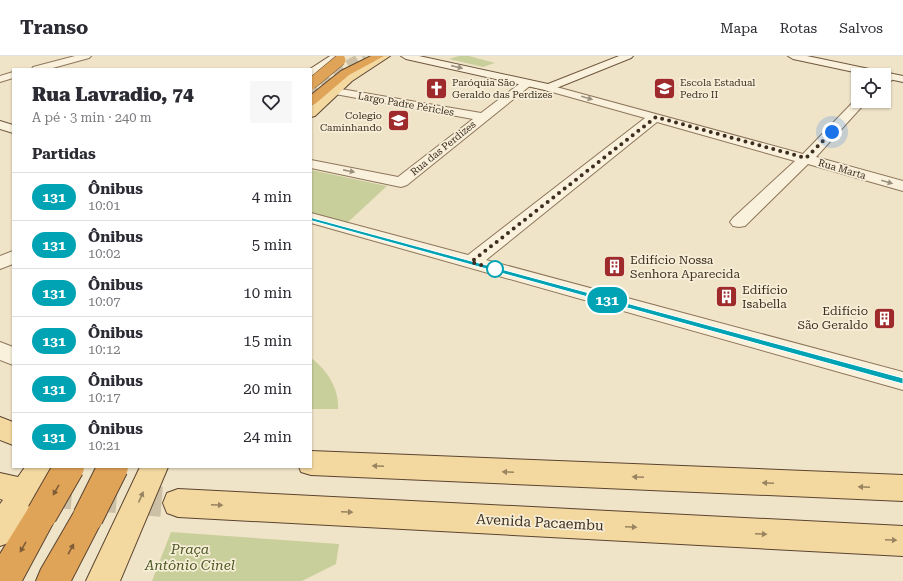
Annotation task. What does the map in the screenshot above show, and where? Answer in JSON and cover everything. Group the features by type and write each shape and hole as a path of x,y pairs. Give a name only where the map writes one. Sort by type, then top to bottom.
{"highway":[{"path":"312,100 352,68 379,56"},
{"path":"312,83 341,57"},
{"path":"3,581 69,468"},
{"path":"53,581 112,468"}],"main road":[{"name":"Largo Padre Péricles","path":"335,91 348,79 385,56"},
{"path":"312,112 335,91"},
{"path":"0,428 12,434"},
{"path":"312,463 903,488"},
{"path":"0,531 39,468"},
{"path":"103,581 154,468"},
{"name":"Avenida Pacaembu","path":"178,503 903,541"}],"street":[{"path":"41,68 86,56"},
{"path":"406,56 549,88 628,56"},
{"path":"793,56 851,69"},
{"path":"312,72 341,57"},
{"path":"0,79 12,75"},
{"path":"891,78 903,79"},
{"path":"482,117 527,83"},
{"name":"Rua Marta","path":"549,88 903,186"},
{"name":"Largo Padre Péricles","path":"335,91 482,117"},
{"path":"739,222 806,158 854,108"},
{"name":"Rua das Perdizes","path":"312,164 401,182 482,117"},
{"path":"471,262 656,117"},
{"path":"0,125 12,129"},
{"path":"312,218 903,381"},
{"path":"0,263 12,257"},
{"path":"0,350 12,356"}],"green space":[{"path":"459,56 469,56 495,63 483,67 449,59"},
{"path":"312,170 387,186 346,224 312,216"},
{"path":"312,359 322,368 331,380 338,401 338,409 312,409"},
{"name":"Praça Antônio Cinel","path":"171,532 339,544 336,564 302,581 152,581"}],"tunnel":[{"path":"312,97 342,69 365,56"},
{"path":"42,492 178,503"}],"bus line":[{"name":"131","path":"312,218 903,381"}],"place":[{"name":"Paróquia São Geraldo das Perdizes","path":"436,88"},
{"name":"Escola Estadual Pedro II","path":"664,88"},
{"name":"Colegio Caminhando","path":"398,121"},
{"name":"Edifício Nossa Senhora Aparecida","path":"614,267"},
{"name":"Edifício Isabella","path":"727,297"},
{"name":"Edifício São Geraldo","path":"884,318"}],"route":[{"path":"495,269 471,262 656,117 806,158 832,132"}]}
